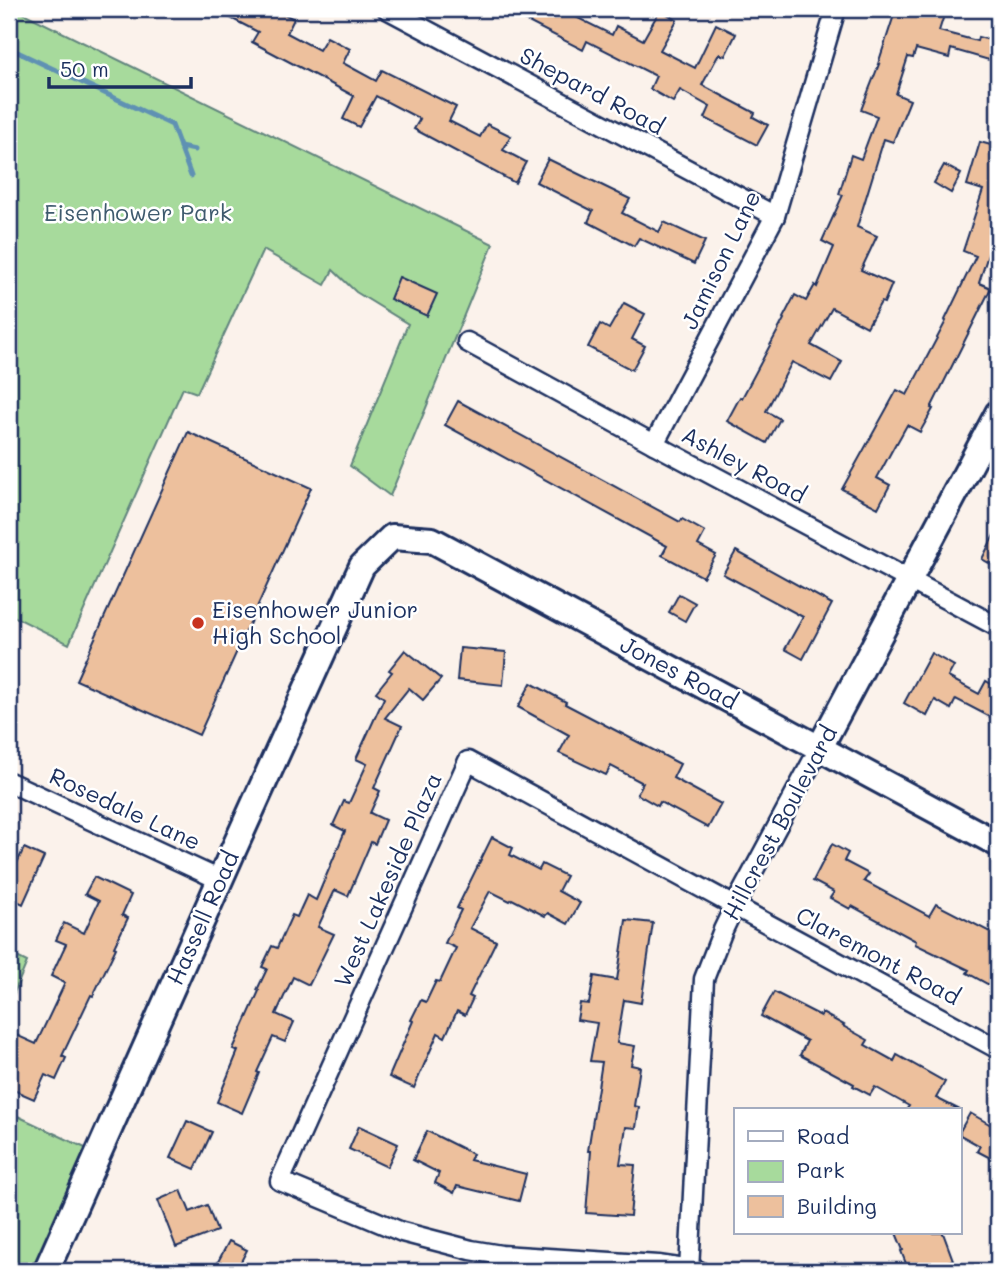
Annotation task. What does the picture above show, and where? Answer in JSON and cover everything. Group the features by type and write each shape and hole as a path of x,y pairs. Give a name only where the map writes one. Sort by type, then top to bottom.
{"street":[{"name":"Shepard Road","path":"387,9 775,216"},
{"name":"Jamison Lane","path":"654,444 775,216 836,9"},
{"name":"Ashley Road","path":"467,342 998,627"},
{"name":"Hillcrest Boulevard","path":"689,1271 704,979 734,906 998,412"},
{"name":"Jones Road","path":"362,566 392,537 432,540 998,844"},
{"name":"Hassell Road","path":"46,1271 362,566"},
{"name":"West Lakeside Plaza","path":"689,1271 658,1265 500,1255 471,1250 402,1232 280,1181 468,761 734,906"},
{"name":"Rosedale Lane","path":"9,782 220,880"},
{"name":"Claremont Road","path":"734,906 998,1049"},
{"path":"689,1271 699,1271"}],"green space":[{"name":"Eisenhower Park","path":"9,9 15,9 493,244 390,496 350,466 408,324 356,292 333,270 325,285 263,250 197,393 183,388 69,644 9,614"},
{"path":"9,953 27,962 9,1005"},
{"path":"9,1112 98,1154 46,1271 9,1271"}],"building":[{"path":"213,9 274,9 294,19 287,33 319,50 327,37 350,49 343,63 376,81 382,70 456,107 449,121 480,137 487,124 511,136 503,150 526,162 515,183 414,129 420,119 376,96 359,127 343,119 354,96 252,42 258,32"},
{"path":"503,9 560,9 612,35 616,26 643,40 660,10 677,20 660,50 695,68 716,24 736,34 725,56 719,54 702,85 755,113 753,117 768,125 757,145 705,118 710,107 680,90 673,102 650,89 656,76 587,41 583,50"},
{"path":"896,9 946,9 939,31 977,41 978,37 998,42 996,62 951,49 949,58 916,49 913,58 908,57 896,94 910,100 893,142 884,139 857,227 877,236 861,270 892,284 884,303 881,302 867,327 832,308 811,345 842,362 831,382 792,362 766,411 780,419 767,443 727,421 740,397 742,398 795,295 806,301 815,285 817,287 834,247 822,241 843,195 839,194 851,155 861,159 877,116 861,110"},
{"path":"980,142 998,147 998,244 992,242 979,283 991,288 920,432 907,425 877,478 890,485 878,508 842,489 897,390 907,395 976,256 963,251 983,190 967,185"},
{"path":"548,159 630,199 622,213 659,232 664,222 705,241 694,264 639,238 634,246 588,222 593,211 536,182"},
{"path":"944,165 961,174 951,193 934,183"},
{"path":"399,277 437,294 427,316 390,299"},
{"path":"624,303 645,314 632,339 645,346 632,370 588,347 600,324 609,329"},
{"path":"458,401 680,522 682,519 705,532 698,545 716,555 703,577 662,555 667,546 445,425"},
{"path":"188,432 311,488 199,735 76,680"},
{"path":"998,527 998,568 982,559"},
{"path":"736,551 832,604 803,659 785,649 803,617 723,574"},
{"path":"679,594 695,603 685,621 669,612"},
{"path":"460,648 506,652 503,685 457,680"},
{"path":"405,650 441,679 423,700 409,688 385,718 402,726 374,788 380,791 370,813 385,820 375,844 371,842 348,896 335,890 318,927 334,934 309,985 293,977 276,1014 294,1022 285,1042 273,1037 242,1113 217,1102 238,1051 233,1049 259,991 257,990 267,969 262,967 272,946 277,948 292,915 297,917 307,895 316,900 345,831 333,825 344,801 349,803 367,764 356,759 384,698 376,692"},
{"path":"931,653 954,666 948,677 979,694 986,681 998,688 998,721 956,699 951,709 935,700 927,716 904,703"},
{"path":"531,683 566,702 565,704 680,764 673,778 721,804 708,828 660,802 658,806 637,794 643,783 611,766 606,775 559,753 569,735 518,707"},
{"path":"492,837 513,848 510,855 539,870 542,864 566,876 558,891 580,903 568,924 548,913 545,916 490,891 470,928 496,941 469,996 473,998 465,1015 457,1011 445,1037 438,1033 414,1088 389,1077 421,1000 426,1002 436,981 440,982 456,948 445,943 461,910 457,908"},
{"path":"832,844 848,853 844,861 869,874 864,881 929,916 936,904 998,936 998,988 967,973 969,970 915,944 916,941 852,906 850,909 830,898 834,892 813,881"},
{"path":"24,848 44,857 23,904 9,897 9,861 16,865"},
{"path":"94,877 131,895 122,915 128,918 114,947 116,948 62,1056 66,1058 56,1080 45,1075 34,1099 9,1088 9,1074 17,1056 9,1052 9,1045 14,1034 36,1044 65,983 51,976 66,944 56,940 64,923 84,933 99,901 85,894"},
{"path":"626,920 653,923 641,1003 624,1000 617,1043 635,1046 631,1065 640,1067 634,1106 639,1107 636,1128 626,1127 620,1164 635,1165 630,1216 586,1213 591,1151 588,1151 602,1062 590,1061 597,1023 577,1020 580,1003 589,1004 594,976 617,980"},
{"path":"774,992 821,1016 822,1013 868,1040 865,1045 894,1061 897,1055 945,1082 936,1098 956,1108 908,1108 909,1106 875,1087 870,1095 800,1055 807,1041 761,1016"},
{"path":"970,1113 998,1129 998,1162 977,1151 980,1146 962,1136 962,1127"},
{"path":"187,1121 212,1132 195,1169 170,1158"},
{"path":"359,1126 398,1144 387,1167 349,1149"},
{"path":"427,1131 473,1154 470,1160 526,1174 519,1201 457,1186 454,1193 435,1183 439,1173 413,1160"},
{"path":"181,1190 190,1212 207,1205 217,1231 176,1247 158,1200"},
{"path":"896,1234 943,1234 953,1260 923,1271 909,1271 901,1251 903,1250"},
{"path":"229,1241 247,1250 236,1271 213,1271"}],"waterway":[{"path":"9,48 172,125 191,176"},
{"path":"180,147 195,150"}],"place":[{"name":"Eisenhower Junior High School","path":"198,623"}]}
